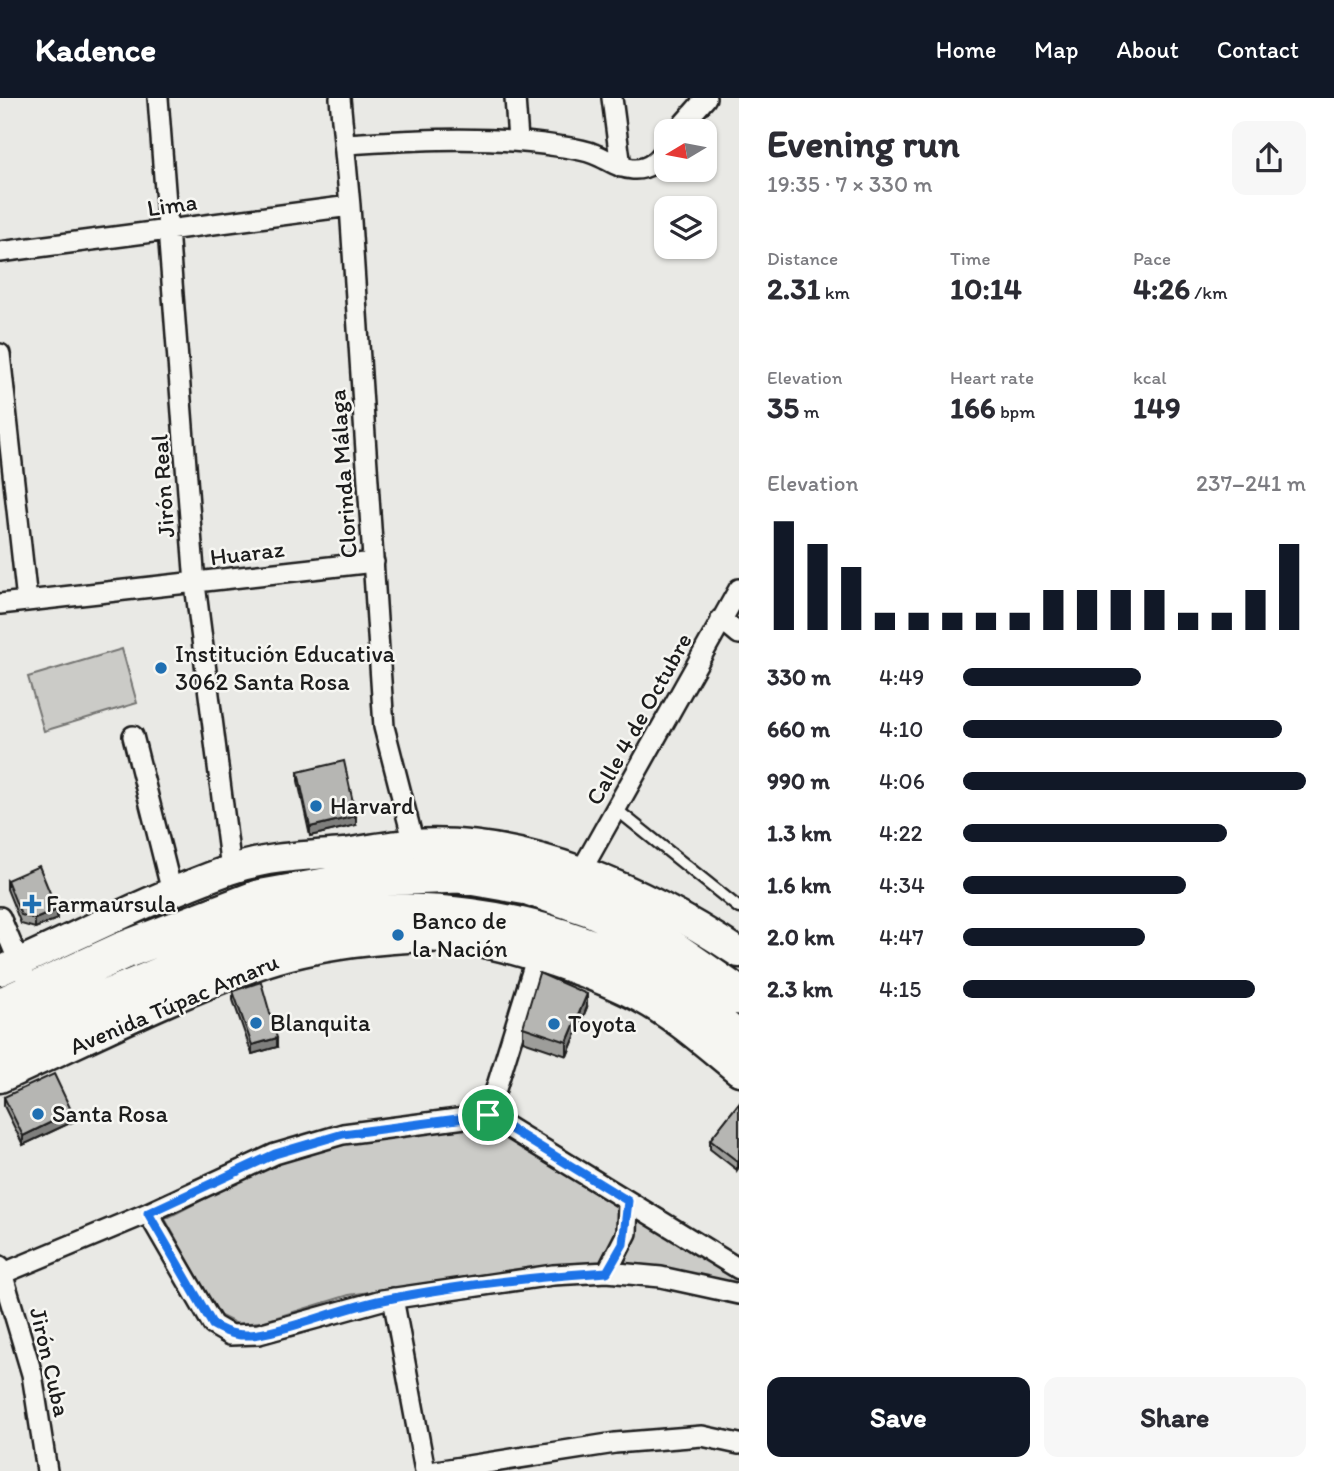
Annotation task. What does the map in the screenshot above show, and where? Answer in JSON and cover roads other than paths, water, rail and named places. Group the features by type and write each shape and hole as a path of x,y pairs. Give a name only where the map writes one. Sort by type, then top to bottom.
{"highway":[{"name":"Avenida Túpac Amaru","path":"0,1045 19,991 258,899 380,877 459,874 528,886 592,908 657,939 739,996"},
{"name":"Avenida Túpac Amaru","path":"19,991 228,948 310,923 397,913 473,915 560,937 627,964 690,1002 739,1041"}],"main road":[{"name":"Avenida Túpac Amaru","path":"19,991 172,892 231,869 280,858 414,844 519,853 581,871 636,894 704,929 739,953"},
{"name":"Avenida Túpac Amaru","path":"0,1078 258,965 317,949 450,938 509,949 583,973 638,996 688,1030 739,1071"}],"street":[{"name":"Jirón Real","path":"159,98 195,584 231,869"},
{"name":"Clorinda Málaga","path":"340,98 350,206 384,727 414,844"},
{"path":"515,98 518,140"},
{"path":"612,98 621,167"},
{"path":"688,119 706,98"},
{"path":"344,145 440,138 518,140 579,149 621,167 635,169 654,163"},
{"name":"Lima","path":"0,252 350,206"},
{"path":"0,354 27,601"},
{"name":"Huaraz","path":"0,604 374,562"},
{"name":"Calle 4 de Octubre","path":"581,871 739,589"},
{"path":"721,619 739,634"},
{"path":"133,736 172,892"},
{"path":"0,917 19,991"},
{"path":"488,1115 536,959"},
{"path":"2,1269 148,1213 275,1154 343,1134 488,1115 739,1269"},
{"path":"607,1272 623,1244 628,1201"},
{"path":"148,1213 213,1325 230,1335 258,1334 328,1313 393,1298 553,1275 607,1272 661,1278 739,1294"},
{"name":"Jirón Cuba","path":"2,1269 32,1374 47,1471"},
{"path":"393,1298 425,1471"},
{"path":"436,1471 615,1443 702,1436 739,1444"}],"lane":[{"path":"617,810 739,908"}],"place":[{"name":"Institución Educativa 3062 Santa Rosa","path":"161,668"},
{"name":"Harvard","path":"316,806"},
{"name":"Farmaursula","path":"32,904"},
{"name":"Banco de la Nación","path":"398,935"},
{"name":"Blanquita","path":"256,1023"},
{"name":"Toyota","path":"554,1024"},
{"name":"Santa Rosa","path":"38,1114"}]}
